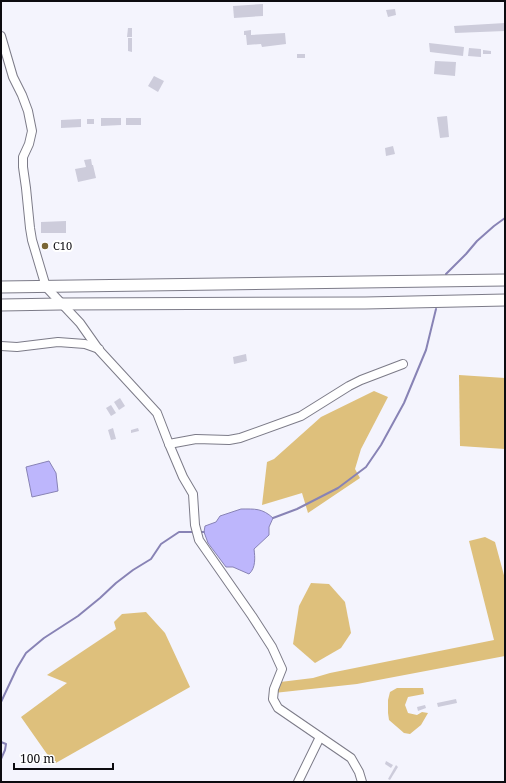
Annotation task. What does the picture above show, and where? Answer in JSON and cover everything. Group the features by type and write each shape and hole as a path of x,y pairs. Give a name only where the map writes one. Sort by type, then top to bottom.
{"highway":[{"path":"367,283 505,275"},
{"path":"1,287 505,280"},
{"path":"1,305 365,303 505,300"},
{"path":"365,303 505,306"}],"street":[{"path":"1,36 13,77 28,111 32,131 29,144 23,157 23,167 32,240 46,287 80,323 99,350 157,413 183,477 193,494 195,525 199,540 272,647 282,669 274,689 273,699 278,708 351,758 362,782"},
{"path":"1,346 17,347 58,342 86,344 99,350"},
{"path":"169,444 196,439 228,440 240,438 301,416 349,386 403,364"},
{"path":"298,782 320,736"}],"shaded area":[{"path":"459,375 505,378 505,449 460,446"},
{"path":"374,391 388,397 361,449 355,469 360,478 308,513 302,493 262,505 267,462 274,459 321,417"},
{"path":"49,461 56,473 58,491 32,497 26,467"},
{"path":"241,509 254,509 262,511 273,518 269,527 269,535 254,549 254,566 249,574 233,567 226,567 208,543 204,532 205,526 216,522 220,516"},
{"path":"485,537 495,542 505,579 505,656 357,684 274,693 272,683 313,678 330,673 494,640 469,541"},
{"path":"311,583 329,584 345,602 351,633 341,648 315,663 293,644 299,606"},
{"path":"146,612 165,633 190,687 54,764 21,717 67,683 47,675 116,629 114,622 122,614"},
{"path":"397,688 423,688 424,694 408,697 405,705 408,713 417,715 422,712 428,713 421,725 410,734 404,733 389,720 388,700 390,692"}],"building":[{"path":"263,4 263,16 234,18 233,6"},
{"path":"395,9 396,15 388,17 386,10"},
{"path":"505,23 505,31 455,33 454,26"},
{"path":"128,28 132,28 132,37 127,37"},
{"path":"251,30 251,35 285,33 286,44 262,47 261,44 247,45 244,31"},
{"path":"128,38 132,38 132,52 128,51"},
{"path":"429,43 464,47 463,56 430,52"},
{"path":"469,48 481,49 481,57 468,56"},
{"path":"483,50 491,51 491,54 483,54"},
{"path":"297,54 305,54 305,58 297,58"},
{"path":"435,61 456,62 455,76 434,74"},
{"path":"154,76 164,81 158,92 148,86"},
{"path":"447,116 449,137 440,138 437,117"},
{"path":"101,118 121,118 121,125 101,126"},
{"path":"126,118 141,118 141,125 126,125"},
{"path":"81,119 81,127 61,128 61,120"},
{"path":"87,119 94,119 94,124 87,124"},
{"path":"393,146 395,154 386,156 385,148"},
{"path":"91,159 96,178 78,182 75,169 86,167 84,160"},
{"path":"66,221 66,233 41,233 41,222"},
{"path":"246,354 247,361 234,364 233,357"},
{"path":"120,398 125,406 119,410 114,402"},
{"path":"111,405 116,413 111,416 106,408"},
{"path":"113,428 116,439 111,440 108,430"},
{"path":"138,428 139,431 131,433 131,430"},
{"path":"456,699 457,703 438,707 437,703"},
{"path":"425,705 426,708 418,711 417,707"},
{"path":"386,761 393,765 391,768 385,764"},
{"path":"396,765 398,767 390,780 388,779"}],"waterway":[{"path":"446,274 477,241 505,218"},
{"path":"273,518 297,509 338,488 366,467 381,445 404,403 426,350 436,309"},
{"path":"1,702 26,653 44,638 78,616 133,570 151,559 161,544 179,532 194,532"},
{"path":"199,532 204,532"},
{"path":"1,742 6,744 1,759"}],"place":[{"name":"C10","path":"45,246"}]}
